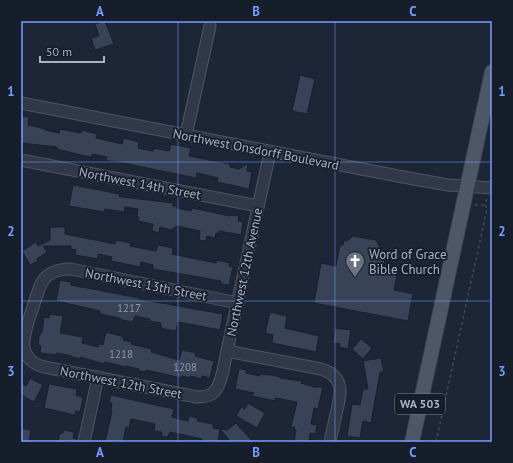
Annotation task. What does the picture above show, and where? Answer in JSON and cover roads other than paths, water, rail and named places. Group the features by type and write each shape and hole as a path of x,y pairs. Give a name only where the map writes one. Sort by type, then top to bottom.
{"main road":[{"name":"WA 503","path":"412,442 492,72"}],"street":[{"path":"186,136 210,26"},
{"name":"Northwest Onsdorff Boulevard","path":"21,103 403,177 448,185 492,188"},
{"name":"Northwest 12th Avenue","path":"216,391 221,379 270,152"},
{"name":"Northwest 14th Street","path":"21,160 258,206"},
{"name":"Northwest 13th Street","path":"29,358 24,346 25,332 41,285 47,276 61,269 71,269 238,303"},
{"path":"227,351 322,369 334,377 340,387 341,394 330,442"},
{"name":"Northwest 12th Street","path":"29,358 35,364 44,367 197,397 206,396 216,391"},
{"path":"84,442 98,377"}],"place":[{"name":"Word of Grace Bible Church","path":"355,278"}]}
